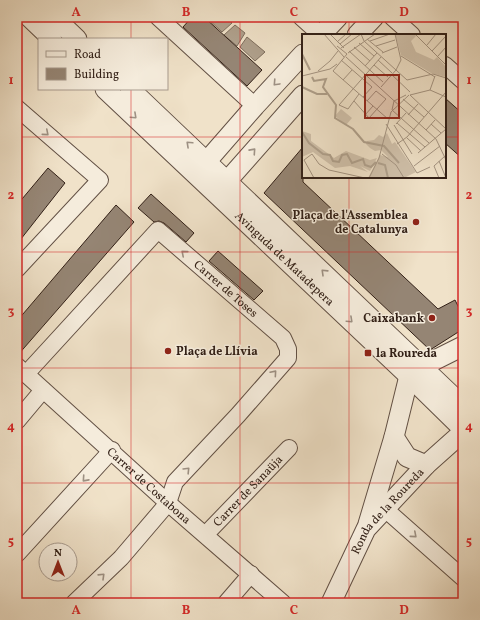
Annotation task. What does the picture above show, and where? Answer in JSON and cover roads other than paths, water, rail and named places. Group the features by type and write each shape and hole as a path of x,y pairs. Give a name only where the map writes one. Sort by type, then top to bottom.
{"street":[{"path":"29,17 51,38"},
{"path":"54,17 76,38"},
{"path":"158,17 255,106"},
{"path":"301,17 320,34"},
{"path":"322,34 338,17"},
{"path":"358,34 374,17"},
{"path":"392,17 411,34"},
{"path":"207,161 302,55"},
{"path":"446,66 463,81"},
{"name":"Avinguda de Matadepera","path":"106,90 416,371 463,406"},
{"name":"Avinguda de Matadepera","path":"131,90 228,180 416,371 463,430"},
{"path":"228,180 302,96"},
{"path":"17,108 100,180 17,269"},
{"name":"Carrer de Toses","path":"21,370 158,230 283,338 288,349 288,358 238,415 175,482 168,503"},
{"path":"366,529 416,371 463,346"},
{"name":"Carrer de Costabona","path":"21,370 112,450 168,503 206,534 283,603"},
{"path":"17,421 43,390"},
{"name":"Ronda de la Roureda","path":"330,603 366,529 426,465 463,430"},
{"path":"394,437 408,457 426,465"},
{"name":"Carrer de Sanaüja","path":"206,534 289,448"},
{"path":"17,554 112,450"},
{"path":"74,603 121,558 168,503"},
{"path":"385,509 463,578"},
{"path":"226,603 251,574"}],"place":[{"name":"Plaça de l'Assemblea de Catalunya","path":"416,222"},
{"name":"Caixabank","path":"432,318"},
{"name":"Plaça de Llívia","path":"168,351"},
{"name":"la Roureda","path":"368,353"}]}
